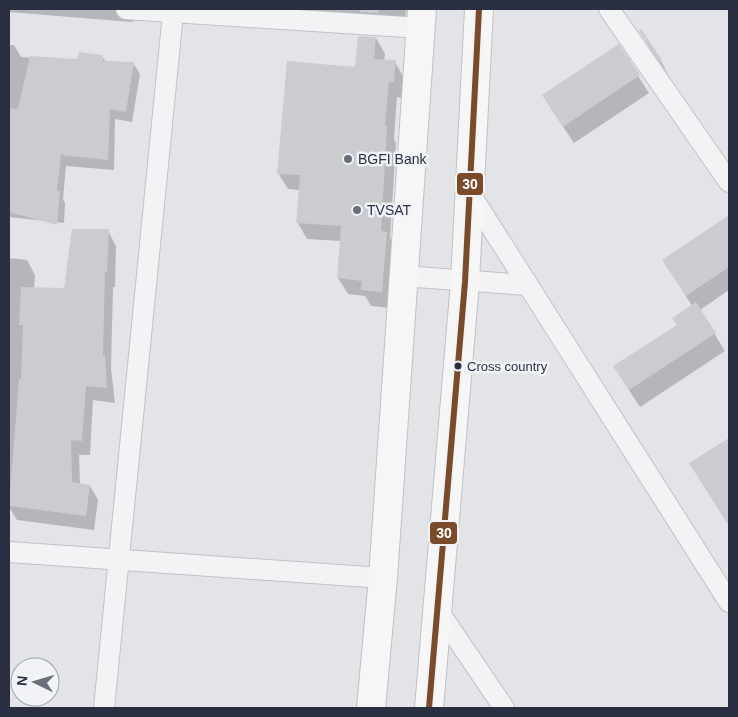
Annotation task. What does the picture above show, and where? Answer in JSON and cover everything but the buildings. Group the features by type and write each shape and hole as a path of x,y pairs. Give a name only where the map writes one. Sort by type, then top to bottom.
{"main road":[{"path":"429,708 465,282 479,9"},
{"path":"371,708 422,18"}],"street":[{"path":"126,9 173,13 422,18"},
{"path":"609,9 729,182"},
{"path":"104,708 173,13"},
{"path":"469,192 729,602"},
{"path":"402,276 465,282 528,284"},
{"path":"9,552 382,578"},
{"path":"437,609 504,708"}],"transit line":[{"name":"30","path":"429,708 465,282 479,9"}],"place":[{"name":"BGFI Bank","path":"348,159"},
{"name":"TVSAT","path":"357,210"},
{"name":"Cross country","path":"458,366"}]}
